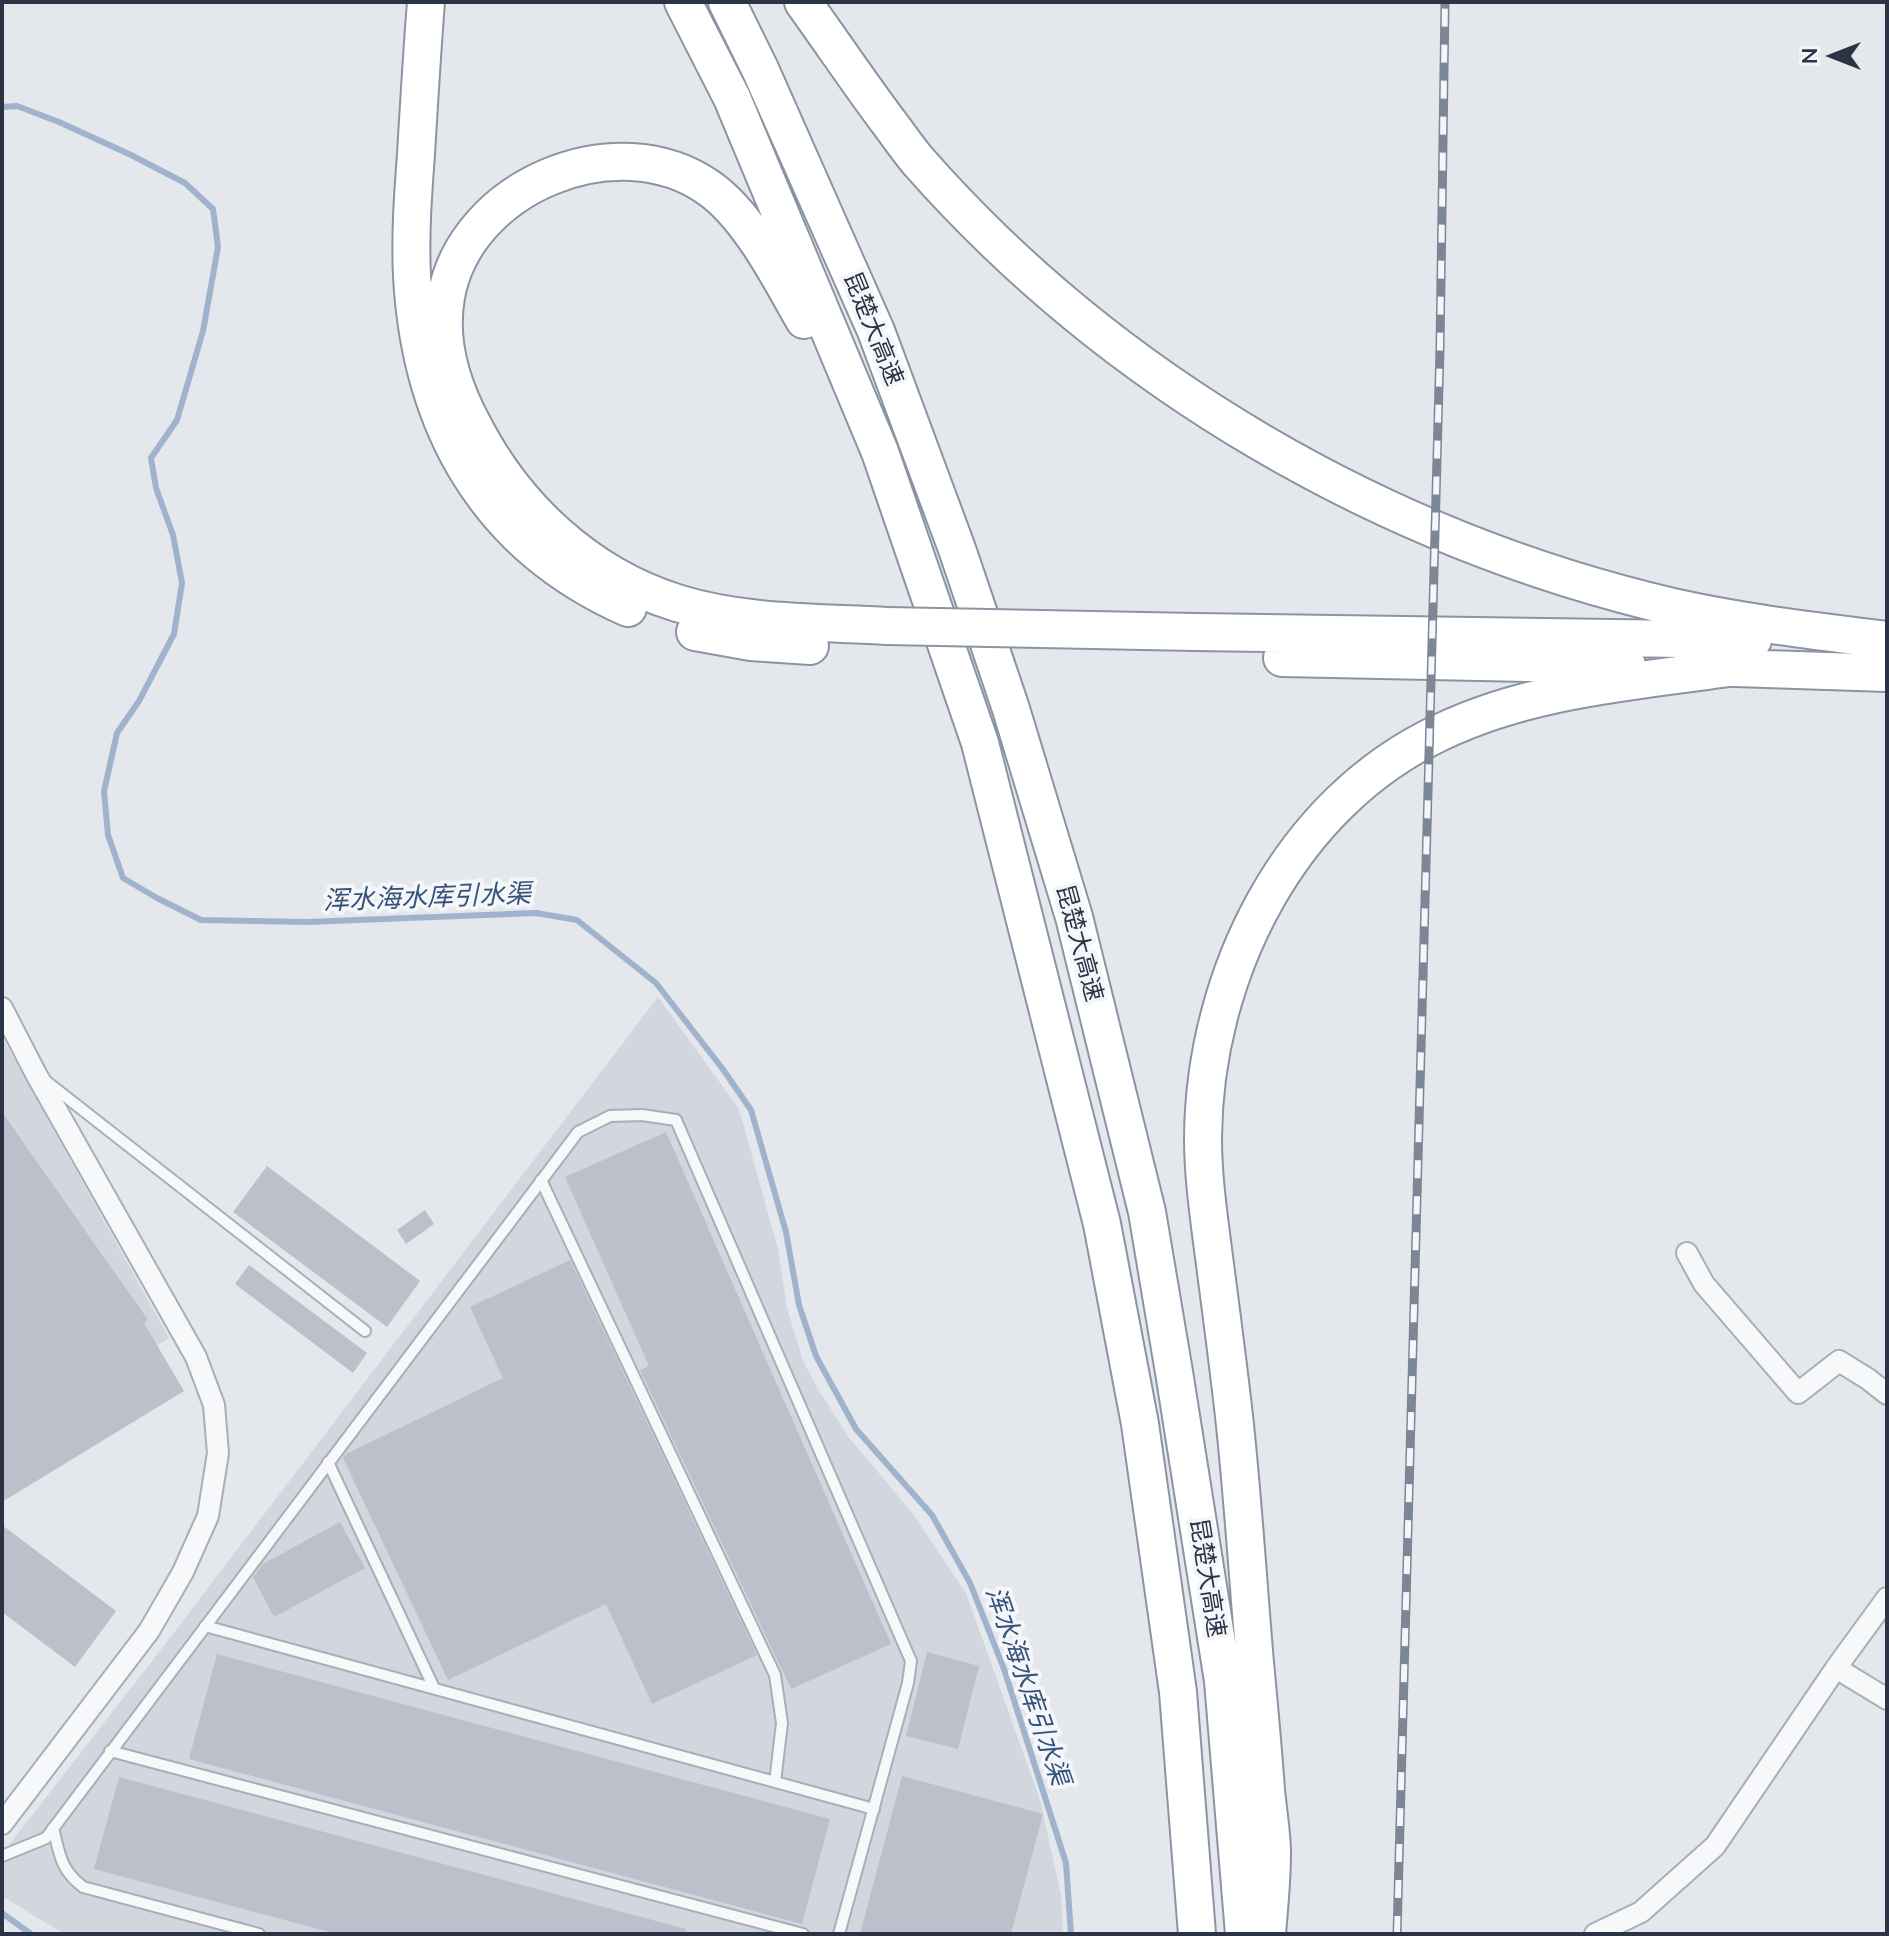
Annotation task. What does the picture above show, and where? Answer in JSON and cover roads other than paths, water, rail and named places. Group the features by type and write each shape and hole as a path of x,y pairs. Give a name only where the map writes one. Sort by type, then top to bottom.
{"highway":[{"path":"426,2 412,215 412,275 417,329 427,377 441,421 480,493 504,522 557,569 640,614 692,631 734,640 800,646 890,638 1196,644 1887,641"},
{"name":"昆楚大高速","path":"683,2 732,98 880,452 980,743 1102,1224 1140,1424 1178,1692 1197,1934"},
{"name":"昆楚大高速","path":"727,2 760,69 876,331 957,549 1011,709 1074,917 1147,1212 1223,1681 1244,1934"},
{"path":"803,2 917,160 979,225 1042,284 1107,338 1235,427 1361,496 1421,524 1534,567 1632,597 1713,615 1887,641"},
{"path":"880,452 778,274 750,232 727,204 690,177 668,169 622,162 575,168 553,175 521,192 493,213 470,241 453,272 443,321 445,348 464,408 495,464 512,487 568,544 624,580 690,607 890,638"},
{"path":"1196,644 1887,673"},
{"path":"1267,1934 1272,1854 1234,1418 1208,1208 1203,1139 1212,1052 1240,954 1274,884 1297,849 1325,816 1395,757 1439,733 1488,712 1544,696 1728,668"}],"street":[{"path":"2,1008 196,1357 214,1405 218,1453 208,1516 183,1572 149,1631 2,1824"},
{"path":"1687,1253 1704,1284 1798,1393 1839,1361 1887,1394"},
{"path":"1595,1934 1641,1912 1715,1846 1887,1598"},
{"path":"1836,1668 1887,1699"}],"lane":[{"path":"36,1074 365,1331"},
{"path":"2,1856 46,1838 578,1132 610,1116 642,1115 676,1120 911,1661 908,1683 839,1934"},
{"path":"541,1180 775,1675 782,1723 775,1782"},
{"path":"328,1462 434,1688"},
{"path":"205,1626 874,1809"},
{"path":"110,1751 803,1934"},
{"path":"53,1828 69,1876 83,1887 259,1934"}],"waterway":[{"name":"浑水海水库引水渠","path":"2,107 17,106 131,155 185,183 213,209 218,247 203,331 177,420 151,458 156,488 173,535 182,583 174,634 139,701 117,733 104,791 108,835 123,878 201,920 307,922 536,913 577,920 656,983 751,1110 786,1232 799,1305 816,1356 856,1429 932,1515 970,1583 1004,1669 1066,1863 1071,1934"},
{"name":"浑水海水库引水渠","path":"2,1913 31,1934"}],"railway":[{"path":"1397,1934 1440,348 1445,2"}]}
